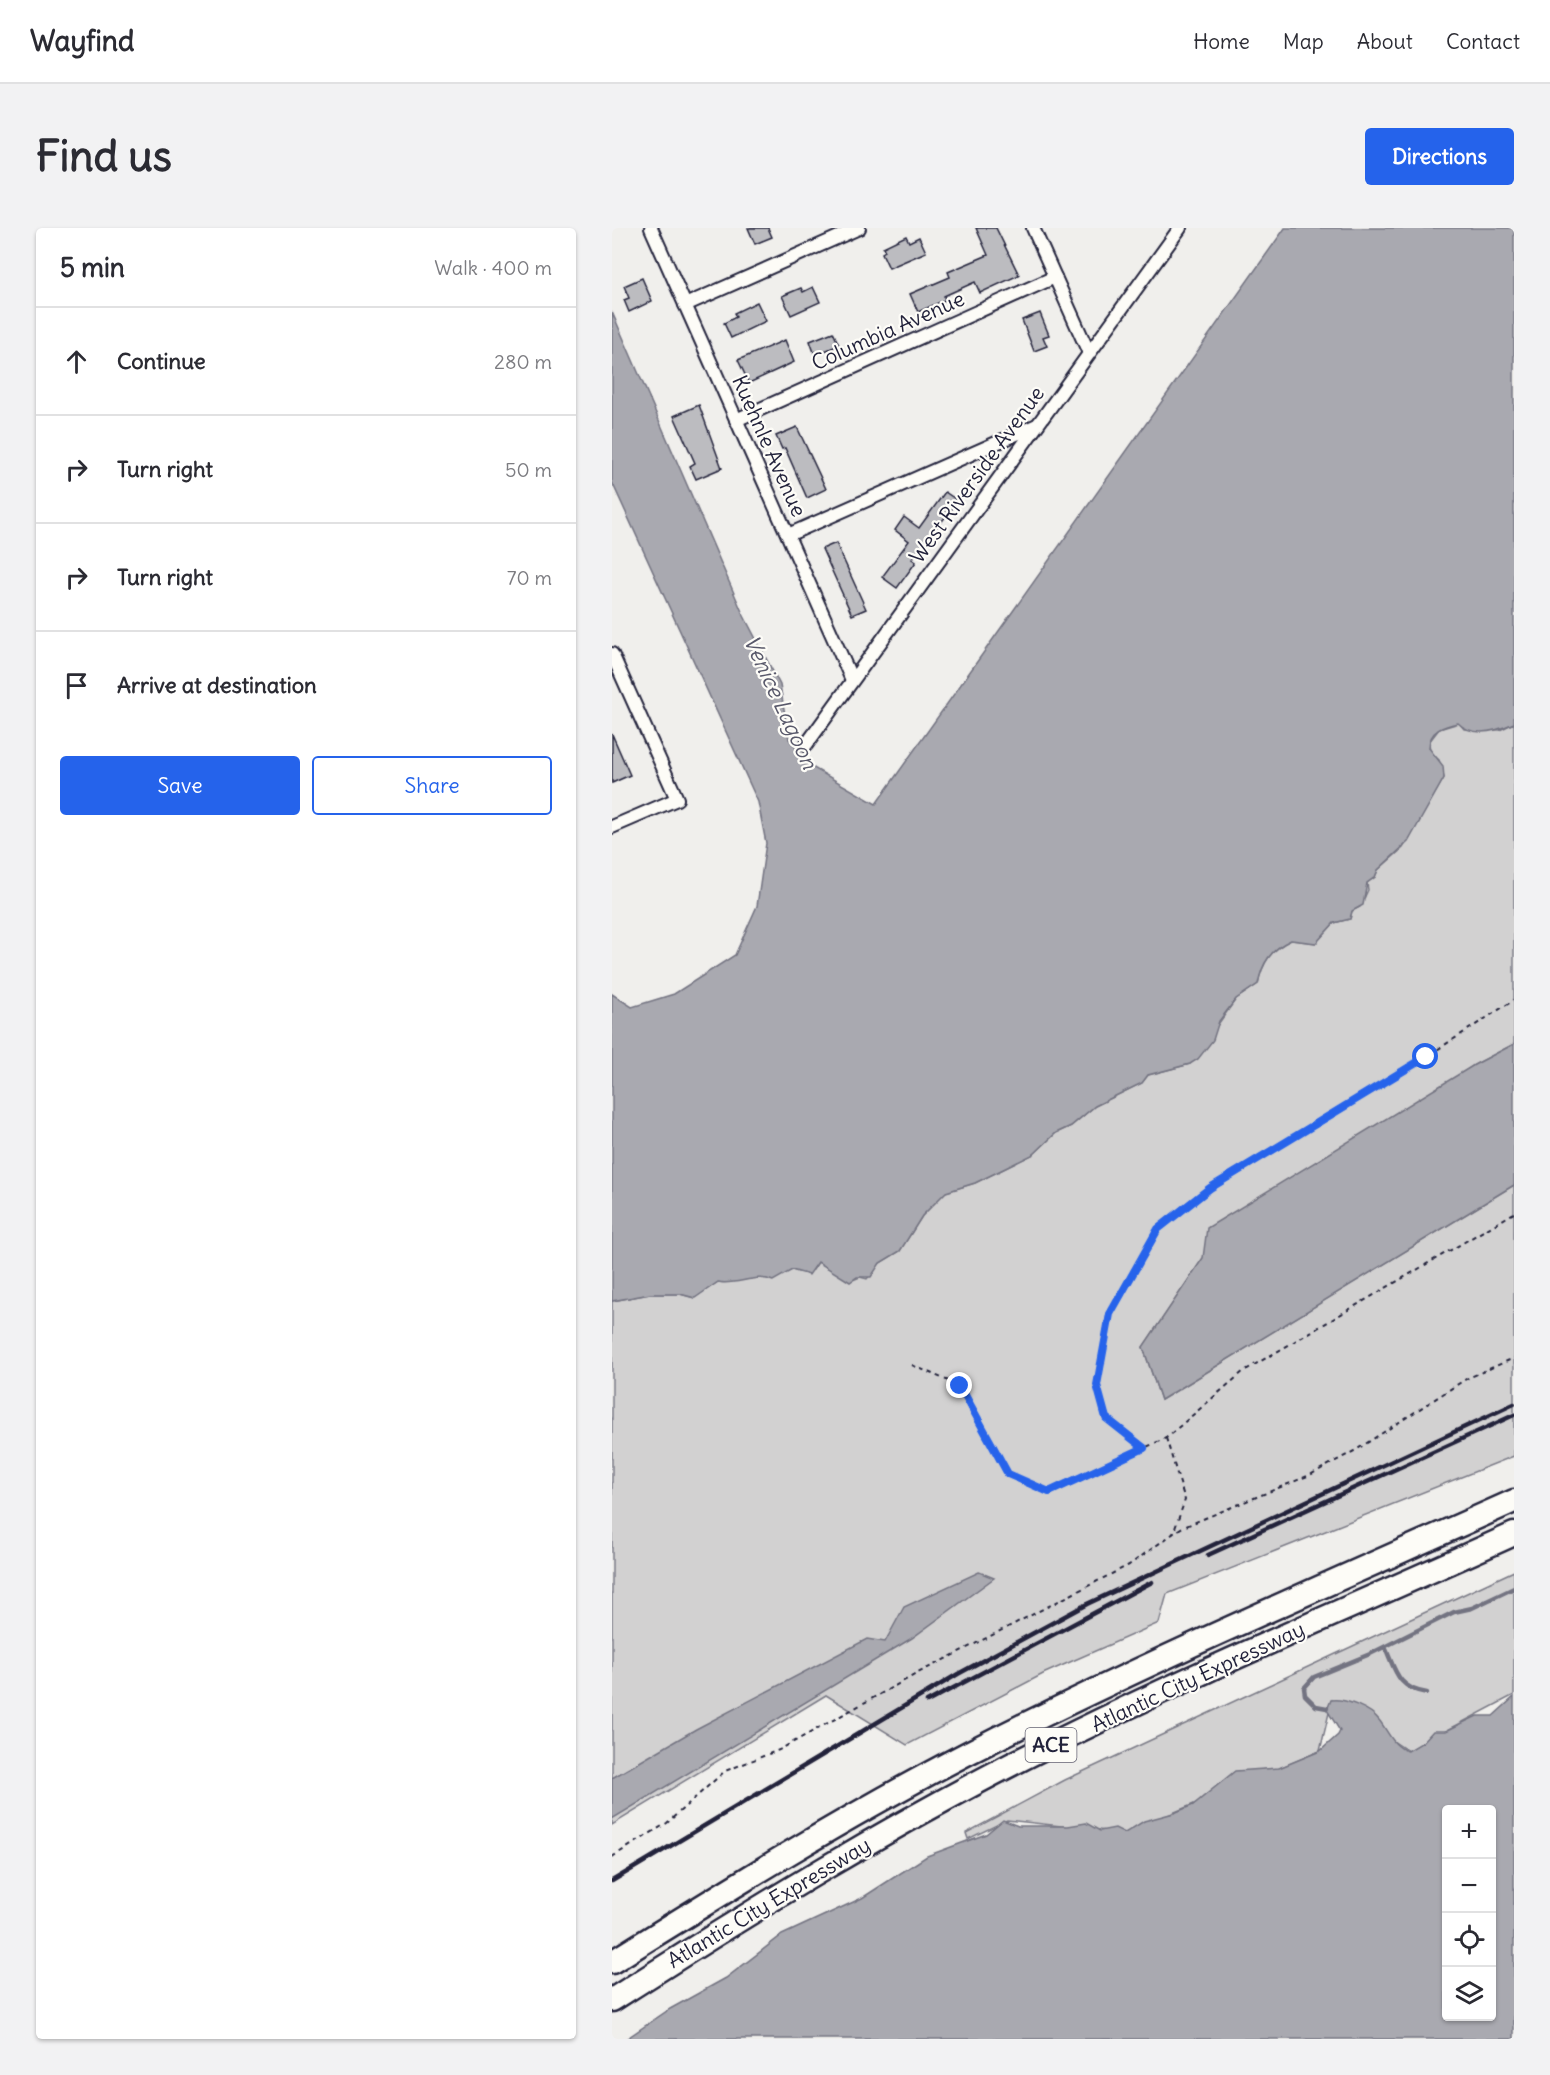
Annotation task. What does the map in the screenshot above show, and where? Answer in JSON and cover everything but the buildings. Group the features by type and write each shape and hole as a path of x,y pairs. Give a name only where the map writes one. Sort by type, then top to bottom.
{"highway":[{"name":"Atlantic City Expressway","path":"612,1962 834,1826 966,1754 1101,1687 1514,1501"},
{"name":"Atlantic City Expressway","path":"612,2000 781,1894 912,1818 1044,1748 1514,1534"}],"street":[{"name":"Kuehnle Avenue","path":"651,228 852,680"},
{"path":"686,305 859,228"},
{"path":"1033,228 1089,353"},
{"name":"West Riverside Avenue","path":"806,745 1180,228"},
{"name":"Columbia Avenue","path":"736,420 1055,277"},
{"path":"788,536 1039,424"},
{"path":"612,654 677,799 612,827"}],"path":[{"path":"1144,1448 1106,1418 1097,1385 1110,1314 1158,1229 1210,1188 1426,1057 1514,1000"},
{"path":"912,1365 960,1386 1008,1474 1049,1492 1166,1438 1244,1371 1514,1213"},
{"path":"612,1857 667,1823 725,1771 779,1750 918,1673 1129,1566 1181,1528 1310,1475 1356,1450 1466,1379 1514,1358"},
{"path":"1166,1438 1185,1500 1173,1534"}],"shaded area":[{"path":"1459,723 1464,729 1500,730 1514,723 1514,1044 1474,1065 1203,1258 1143,1347 1161,1400 1514,1185 1514,1456 1167,1594 1159,1623 1045,1673 907,1745 826,1695 612,1825 612,1301 650,1294 680,1294 694,1298 718,1282 759,1278 771,1280 792,1270 798,1272 813,1270 818,1262 853,1280 860,1277 867,1279 880,1263 900,1251 922,1216 945,1192 975,1183 1034,1154 1056,1133 1071,1126 1095,1106 1142,1083 1148,1075 1190,1064 1236,999 1258,984 1265,963 1273,952 1291,940 1316,943 1334,923 1350,919 1352,911 1360,907 1368,890 1367,883 1403,848 1444,778 1439,760 1430,752 1429,742 1439,729"},
{"path":"1514,1571 1514,1695 1408,1751 1332,1700 1320,1751 1125,1833 1007,1820 968,1839 966,1833 1065,1780"}],"water":[{"name":"Venice Lagoon","path":"1285,228 1514,228 1514,723 1478,732 1464,728 1458,723 1443,727 1434,733 1429,748 1443,766 1444,778 1408,842 1367,883 1363,905 1352,911 1350,919 1334,923 1316,943 1291,940 1273,952 1265,963 1258,984 1236,999 1219,1021 1213,1040 1198,1059 1190,1064 1148,1075 1142,1083 1095,1106 1071,1126 1056,1133 1034,1154 975,1183 946,1192 922,1216 900,1251 880,1263 871,1277 857,1277 850,1282 818,1262 809,1275 792,1270 773,1281 760,1278 718,1282 695,1298 680,1294 650,1294 612,1301 612,994 632,1007 674,994 735,955 757,906 766,843 758,802 612,482 612,312 743,614 780,685 789,739 810,766 876,804"},
{"path":"1514,1044 1514,1185 1161,1400 1143,1347 1203,1258 1207,1228 1474,1065"},
{"path":"979,1572 994,1578 912,1638 612,1819 612,1778 696,1729 867,1639 885,1642 904,1607"},
{"path":"1514,1697 1514,2039 626,2039 670,2009 726,1978 782,1935 862,1898 927,1856 986,1834 1003,1820 1018,1826 1068,1826 1086,1823 1100,1831 1115,1828 1125,1833 1144,1821 1193,1805 1235,1771 1279,1768 1320,1751 1340,1731 1327,1710 1331,1700 1364,1708 1379,1720 1398,1746 1408,1751 1423,1742 1433,1731 1446,1731 1477,1716 1493,1716"}],"waterway":[{"path":"1327,1708 1316,1706 1305,1695 1304,1688 1314,1677 1370,1654 1454,1612 1472,1608 1514,1588"},
{"path":"1385,1647 1398,1677 1409,1687 1427,1693"}],"railway":[{"path":"612,1881 958,1674 1087,1604 1514,1404"},
{"path":"1208,1555 1514,1415"},
{"path":"927,1702 1152,1582"}],"route":[{"path":"960,1386 1008,1474 1049,1492 1144,1448 1106,1418 1097,1385 1110,1314 1158,1229 1210,1188 1426,1057"}]}
